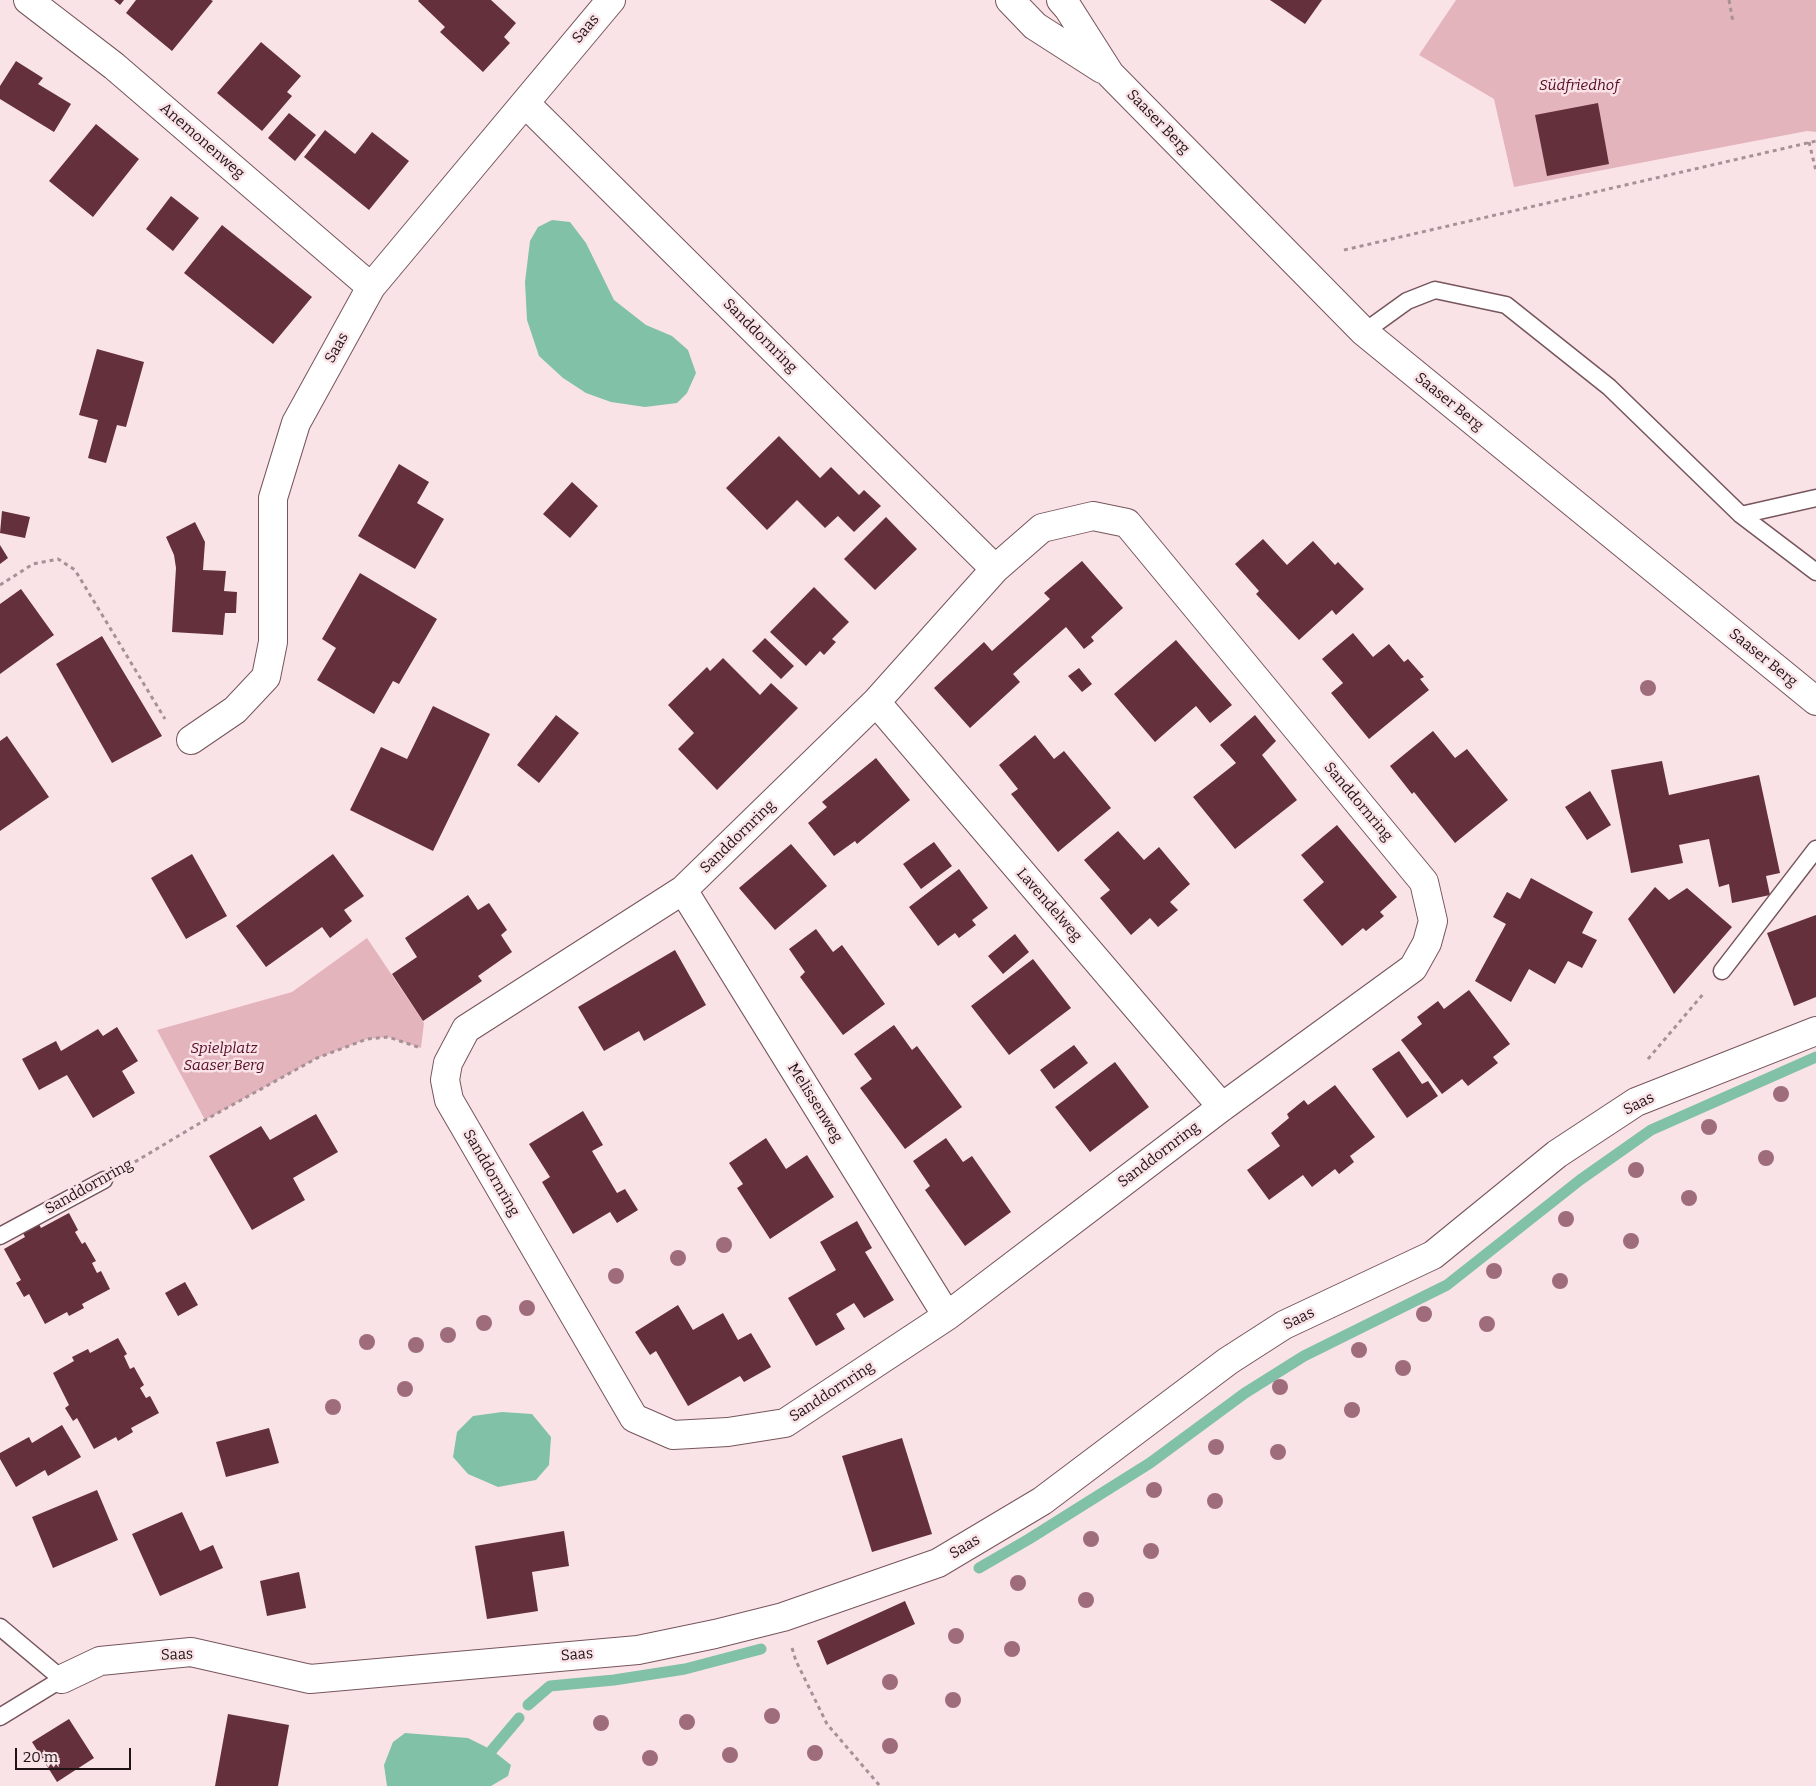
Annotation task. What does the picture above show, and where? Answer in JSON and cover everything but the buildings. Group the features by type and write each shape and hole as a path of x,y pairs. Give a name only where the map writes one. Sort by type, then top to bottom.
{"street":[{"name":"Anemonenweg","path":"28,0 114,66 371,287"},
{"name":"Saaser Berg","path":"1010,0 1035,26 1110,74"},
{"name":"Saaser Berg","path":"1061,0 1110,74 1364,332 1816,701"},
{"name":"Saas","path":"191,740 235,710 266,677 273,642 273,498 296,423 371,287 525,103 599,4"},
{"name":"Sanddornring","path":"525,103 995,569"},
{"name":"Sanddornring","path":"1093,516 1127,522 1424,882 1433,921 1427,943 1413,968 1222,1107 948,1316 785,1423 728,1432 673,1435 634,1418 449,1100 445,1080 448,1063 466,1029 683,890 876,702 995,569 1042,528 1093,516"},
{"name":"Lavendelweg","path":"876,702 1222,1107"},
{"name":"Melissenweg","path":"683,890 948,1316"},
{"name":"Saas","path":"62,1679 100,1661 191,1652 310,1679 638,1650 783,1617 938,1563 1042,1500 1228,1361 1284,1326 1433,1255 1557,1154 1636,1102 1816,1031"}],"lane":[{"path":"1364,332 1407,301 1435,290 1506,305 1609,387 1741,515 1816,572"},
{"path":"1741,515 1816,498"},
{"path":"1722,971 1816,849"},
{"name":"Sanddornring","path":"0,1236 104,1180"},
{"path":"0,1628 62,1679"},
{"name":"Saas","path":"0,1717 62,1679"}],"path":[{"path":"1729,0 1734,22"},
{"path":"1344,250 1816,141"},
{"path":"1809,142 1816,171"},
{"path":"0,585 33,564 58,559 75,570 166,720 191,740"},
{"path":"1636,1102 1644,1063 1722,971"},
{"name":"Sanddornring","path":"104,1180 205,1120 317,1058 367,1039 388,1037 421,1048 448,1063"},
{"path":"783,1617 796,1661 827,1724 880,1786"}],"green space":[{"name":"Südfriedhof","path":"1456,0 1816,0 1816,132 1807,131 1514,187 1494,99 1419,55"},
{"name":"Spielplatz Saaser Berg","path":"367,938 424,1023 421,1048 388,1037 367,1039 317,1058 205,1120 157,1030 292,992"}],"shaded area":[{"path":"552,220 570,222 586,243 614,300 646,325 672,336 688,350 696,373 687,393 677,403 645,407 611,402 586,393 563,378 539,356 527,320 525,282 530,241 538,227"},
{"path":"502,1412 532,1414 551,1437 549,1465 536,1480 498,1487 468,1474 453,1457 457,1432 473,1416"},
{"path":"405,1733 468,1738 492,1750 511,1765 508,1776 491,1786 387,1786 384,1765 393,1742"}],"waterway":[{"path":"979,1568 1150,1463 1245,1393 1304,1356 1447,1285 1580,1180 1651,1130 1816,1057"},
{"path":"528,1705 550,1686 614,1680 685,1669 761,1649"},
{"path":"492,1750 519,1718"}]}
